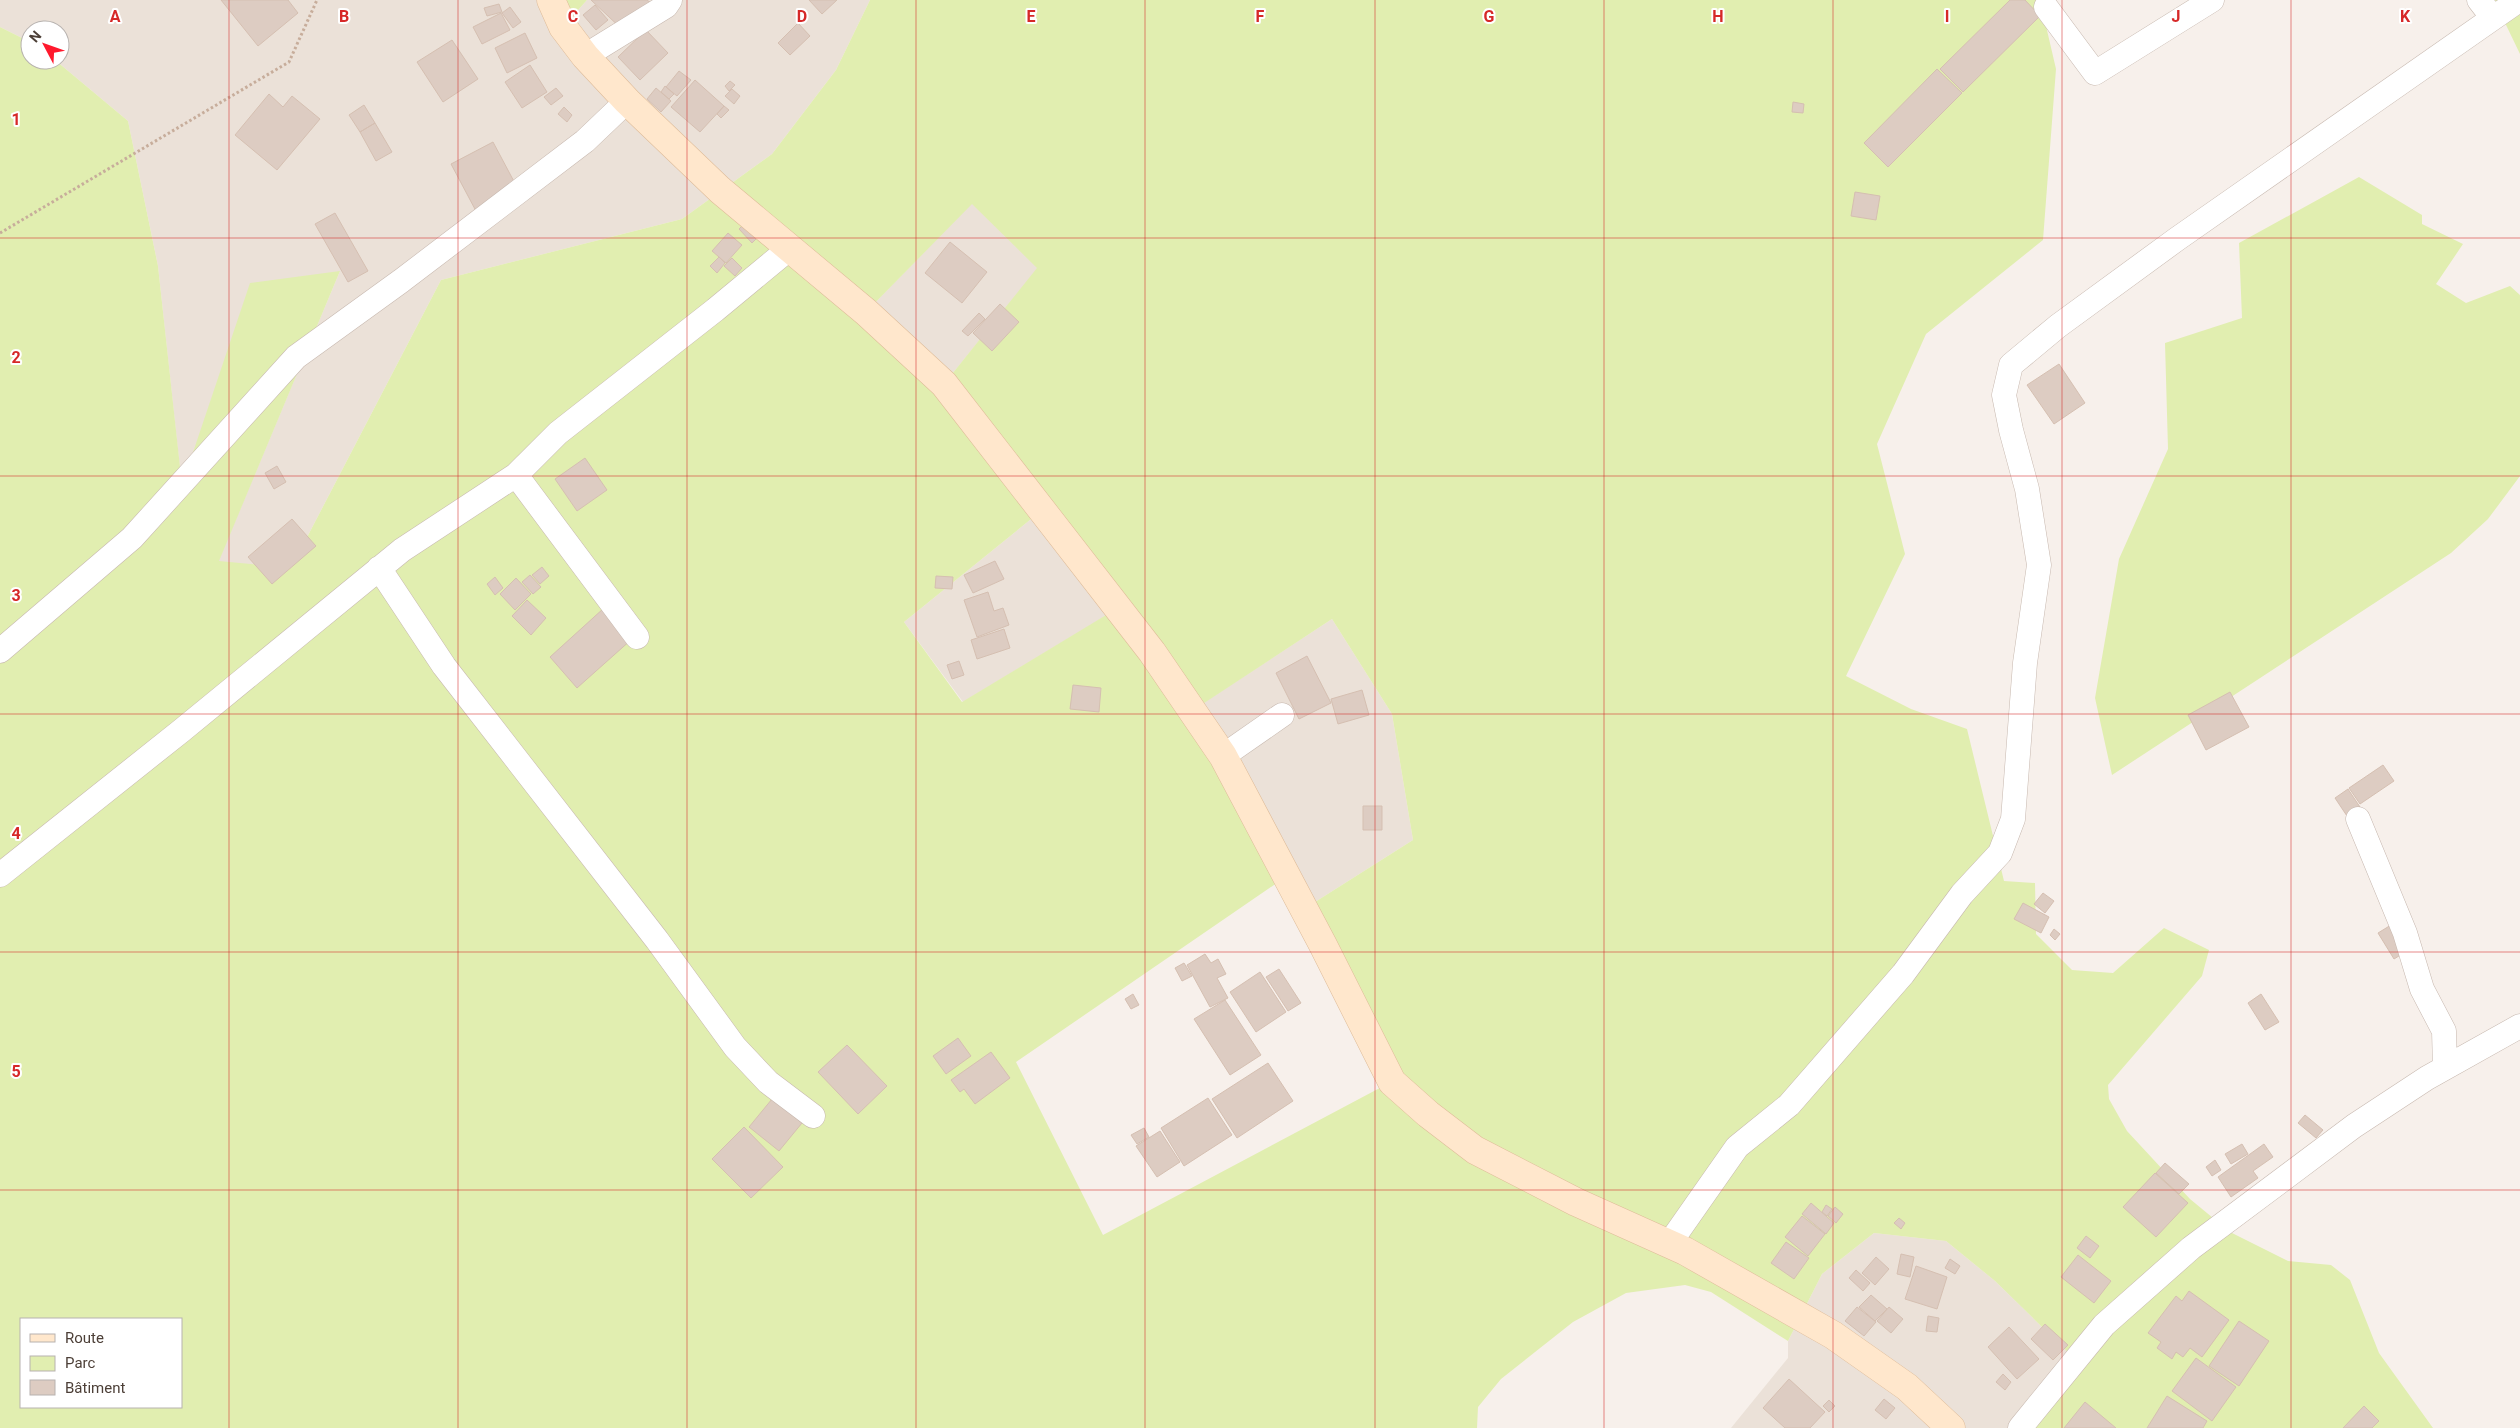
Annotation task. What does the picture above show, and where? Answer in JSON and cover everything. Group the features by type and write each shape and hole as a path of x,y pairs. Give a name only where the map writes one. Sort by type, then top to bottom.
{"street":[{"path":"551,0 563,27 585,56 627,101 720,190 866,312 944,384 1152,652 1223,756 1323,945 1392,1082 1428,1114 1474,1150 1576,1202 1669,1244 1833,1335 1907,1387 1951,1428"},
{"path":"585,56 666,6 670,0"},
{"path":"2046,7 2095,73 2212,0"},
{"path":"1669,1244 1737,1147 1789,1105 1903,974 1962,894 2000,853 2013,819 2025,663 2039,565 2027,490 2004,395 2011,365 2058,326 2170,245 2486,9 2518,0"},
{"path":"0,651 132,538 296,357 401,282 585,141 627,101"},
{"path":"0,874 181,731 402,550 516,474 558,433 715,310 790,248"},
{"path":"516,474 637,637"},
{"path":"379,568 444,666 657,940 735,1047 768,1082 813,1116"},
{"path":"1223,756 1282,715"},
{"path":"2358,820 2405,933 2422,989 2444,1031 2445,1068"},
{"path":"2020,1428 2104,1325 2191,1248 2354,1126 2445,1068 2520,1026"}],"path":[{"path":"0,232 289,62 317,0"}],"shaded area":[{"path":"0,0 551,0 563,27 587,0 870,0 836,70 772,154 682,219 441,280 291,568 218,562 340,271 182,487 158,266 128,121 67,70 70,70 70,20 20,20 20,37 0,27"},
{"path":"972,203 1038,268 944,384 866,312"},
{"path":"1041,511 1117,609 963,702 904,622"},
{"path":"1332,619 1392,714 1413,840 1304,909 1191,711"},
{"path":"1874,1233 1946,1241 1995,1281 2084,1368 2032,1428 1731,1428 1788,1358 1788,1341 1822,1274"}],"green space":[{"path":"551,0 587,0 563,27"},
{"path":"870,0 2040,0 2056,69 2043,240 1926,334 1877,444 1905,554 1846,676 1911,709 1967,729 2004,881 2035,883 2036,934 2072,970 2113,973 2164,928 2209,950 2202,976 2108,1085 2109,1099 2127,1131 2190,1199 2230,1232 2288,1261 2331,1265 2350,1280 2379,1353 2433,1428 2032,1428 2084,1368 1995,1281 1946,1241 1874,1233 1822,1274 1788,1341 1711,1292 1685,1285 1626,1293 1573,1322 1501,1379 1478,1407 1477,1428 0,1428 0,27 20,37 20,70 67,70 128,121 158,266 182,485 250,283 340,271 219,561 291,568 441,280 682,219 772,154 836,70","holes":["972,204 1037,268 944,384 866,312","1041,511 1116,609 962,702 904,622","1332,619 1392,714 1413,840 1304,909 1391,1082 1103,1235 1016,1062 1287,876 1192,711"]},
{"path":"2494,0 2520,0 2520,54"},
{"path":"2359,177 2422,215 2422,224 2463,244 2436,284 2466,303 2510,286 2520,295 2520,476 2488,519 2451,553 2112,775 2095,698 2119,559 2168,449 2165,343 2242,318 2239,243"}],"building":[{"path":"221,0 288,0 298,13 258,46"},
{"path":"591,0 647,0 651,3 625,32"},
{"path":"809,0 837,0 822,14"},
{"path":"2010,0 2025,0 2040,16 1963,92 1940,69"},
{"path":"499,4 502,12 487,16 484,8"},
{"path":"595,5 608,20 596,30 583,15"},
{"path":"510,7 521,22 513,28 502,13"},
{"path":"501,13 510,30 482,44 473,27"},
{"path":"798,23 810,36 790,55 778,43"},
{"path":"646,30 668,53 640,80 618,57"},
{"path":"525,33 537,58 507,73 495,48"},
{"path":"452,40 478,79 443,102 417,62"},
{"path":"530,65 547,92 522,108 505,82"},
{"path":"1937,69 1962,93 1888,167 1864,143"},
{"path":"679,71 691,80 677,96 666,87"},
{"path":"695,80 724,106 700,132 671,107"},
{"path":"730,81 735,85 729,91 725,86"},
{"path":"665,86 674,94 669,99 661,92"},
{"path":"556,88 563,96 551,105 544,97"},
{"path":"656,88 671,101 661,112 647,99"},
{"path":"732,89 740,96 734,104 725,96"},
{"path":"269,94 283,107 292,96 320,119 277,170 235,135"},
{"path":"1793,102 1804,104 1803,113 1792,112"},
{"path":"364,105 375,123 360,132 349,115"},
{"path":"724,106 729,110 721,118 717,114"},
{"path":"564,107 572,115 567,122 558,114"},
{"path":"375,123 392,152 376,161 360,132"},
{"path":"493,142 518,189 476,211 451,164"},
{"path":"1855,192 1880,196 1876,220 1851,216"},
{"path":"335,213 368,271 348,282 315,224"},
{"path":"747,221 760,235 752,243 739,229"},
{"path":"728,233 742,245 726,263 712,251"},
{"path":"950,242 987,272 962,303 925,273"},
{"path":"719,257 725,263 717,273 710,266"},
{"path":"732,258 742,268 735,276 724,266"},
{"path":"1000,304 1019,322 992,351 973,333"},
{"path":"979,313 985,319 968,336 962,331"},
{"path":"2059,364 2085,403 2054,424 2027,385"},
{"path":"585,458 607,490 577,511 555,479"},
{"path":"277,466 286,482 274,489 265,473"},
{"path":"292,519 316,546 272,584 248,557"},
{"path":"995,561 1004,579 973,593 964,575"},
{"path":"542,567 549,576 540,584 532,575"},
{"path":"530,575 541,587 533,594 522,582"},
{"path":"936,576 953,577 952,589 935,588"},
{"path":"495,577 503,588 495,595 487,584"},
{"path":"516,578 531,594 515,610 500,594"},
{"path":"988,592 994,611 1003,608 1009,625 977,637 964,600"},
{"path":"527,600 546,618 531,635 512,616"},
{"path":"604,608 632,639 577,688 550,657"},
{"path":"1004,629 1010,648 977,659 971,640"},
{"path":"1307,656 1331,703 1299,719 1276,673"},
{"path":"959,661 964,675 952,679 947,665"},
{"path":"1073,685 1101,688 1099,712 1070,709"},
{"path":"1362,690 1369,715 1338,724 1331,699"},
{"path":"2230,692 2249,727 2206,750 2188,715"},
{"path":"2383,765 2394,781 2360,804 2349,788"},
{"path":"2348,789 2360,807 2347,816 2335,798"},
{"path":"1363,806 1382,806 1382,830 1363,830"},
{"path":"2043,893 2054,901 2045,913 2034,904"},
{"path":"2023,903 2049,917 2041,933 2014,919"},
{"path":"2391,925 2407,951 2394,959 2378,933"},
{"path":"2054,929 2060,934 2055,940 2050,935"},
{"path":"1205,954 1211,963 1218,959 1226,974 1217,978 1228,998 1210,1007 1187,965"},
{"path":"1184,963 1192,976 1182,981 1175,968"},
{"path":"1279,969 1301,1003 1288,1011 1266,977"},
{"path":"1260,972 1286,1012 1256,1032 1230,992"},
{"path":"1133,994 1139,1005 1131,1009 1125,999"},
{"path":"2261,994 2279,1022 2265,1030 2248,1003"},
{"path":"1225,1000 1261,1055 1230,1075 1194,1019"},
{"path":"958,1038 971,1056 946,1074 933,1056"},
{"path":"847,1045 887,1086 858,1114 818,1072"},
{"path":"991,1052 1010,1078 975,1104 964,1089 960,1092 951,1080"},
{"path":"1268,1063 1293,1101 1237,1138 1212,1099"},
{"path":"1208,1098 1232,1135 1184,1166 1161,1128"},
{"path":"772,1099 802,1123 779,1151 749,1127"},
{"path":"2305,1115 2323,1130 2316,1138 2298,1123"},
{"path":"744,1127 783,1167 751,1198 712,1159"},
{"path":"1144,1128 1149,1137 1137,1144 1131,1135"},
{"path":"1160,1131 1180,1162 1157,1177 1136,1146"},
{"path":"2242,1144 2248,1154 2231,1164 2225,1154"},
{"path":"2264,1144 2273,1157 2253,1171 2258,1178 2231,1197 2218,1177"},
{"path":"2215,1160 2221,1170 2212,1176 2206,1167"},
{"path":"2165,1163 2189,1184 2179,1194 2156,1173"},
{"path":"2155,1173 2188,1203 2156,1237 2123,1207"},
{"path":"1811,1203 1834,1223 1826,1234 1802,1214"},
{"path":"1826,1205 1832,1209 1827,1216 1822,1212"},
{"path":"1835,1207 1843,1214 1836,1223 1828,1216"},
{"path":"1802,1216 1825,1234 1808,1256 1785,1237"},
{"path":"1899,1218 1905,1223 1901,1229 1894,1223"},
{"path":"2086,1236 2099,1246 2090,1258 2077,1248"},
{"path":"1786,1242 1809,1258 1794,1279 1771,1263"},
{"path":"1901,1254 1914,1257 1910,1277 1897,1274"},
{"path":"2078,1255 2111,1281 2094,1303 2061,1277"},
{"path":"1876,1257 1889,1269 1875,1285 1862,1273"},
{"path":"1950,1259 1960,1266 1955,1274 1945,1268"},
{"path":"1916,1266 1947,1277 1937,1309 1905,1299"},
{"path":"1856,1270 1870,1283 1863,1291 1849,1278"},
{"path":"2189,1291 2229,1320 2202,1357 2190,1348 2183,1357 2176,1352 2172,1359 2157,1348 2161,1342 2148,1333 2176,1296 2182,1301"},
{"path":"1871,1295 1887,1309 1875,1321 1859,1307"},
{"path":"1857,1307 1876,1322 1864,1336 1845,1321"},
{"path":"1889,1307 1903,1319 1891,1333 1877,1321"},
{"path":"1928,1316 1939,1318 1937,1332 1926,1331"},
{"path":"2239,1321 2269,1341 2239,1386 2209,1366"},
{"path":"2045,1324 2068,1345 2053,1360 2031,1339"},
{"path":"2009,1327 2039,1359 2017,1379 1988,1347"},
{"path":"2196,1358 2236,1387 2212,1421 2172,1391"},
{"path":"2003,1374 2011,1382 2005,1390 1996,1382"},
{"path":"1789,1379 1825,1412 1810,1428 1785,1428 1763,1408"},
{"path":"2167,1396 2207,1421 2203,1428 2147,1428"},
{"path":"1884,1399 1895,1408 1886,1419 1875,1410"},
{"path":"1829,1400 1835,1406 1829,1412 1823,1406"},
{"path":"2085,1402 2116,1428 2064,1428"},
{"path":"2364,1406 2379,1421 2372,1428 2343,1428"}]}
